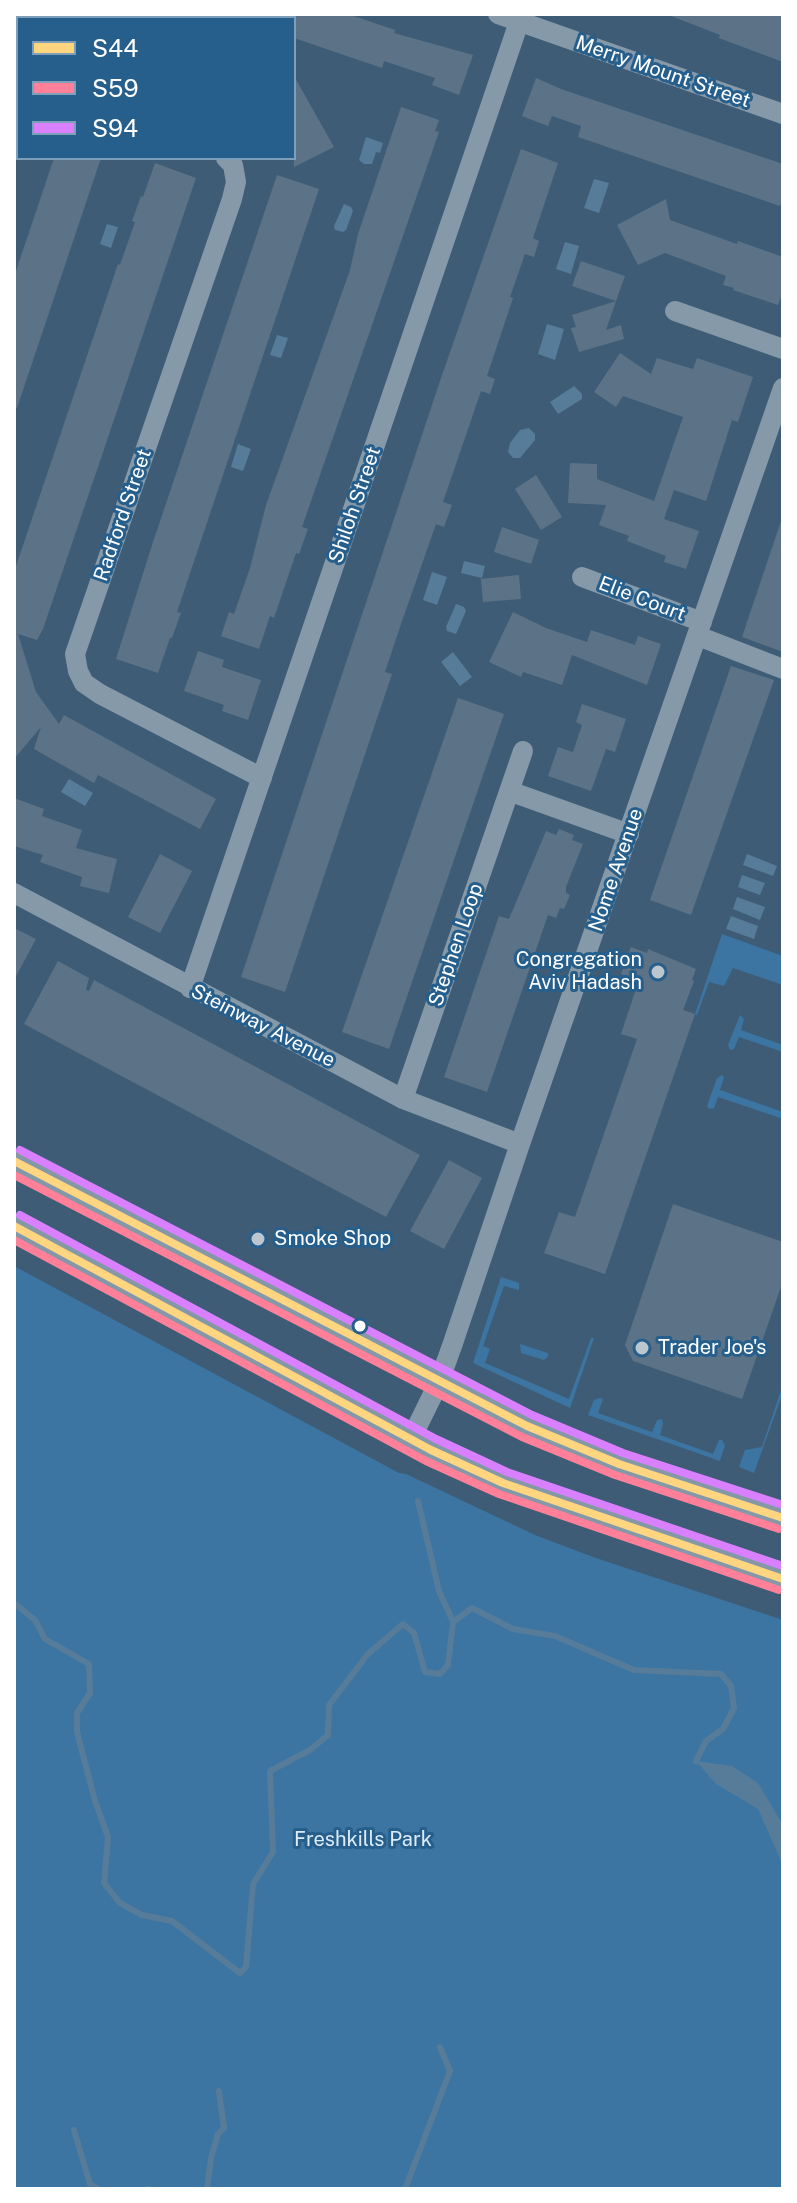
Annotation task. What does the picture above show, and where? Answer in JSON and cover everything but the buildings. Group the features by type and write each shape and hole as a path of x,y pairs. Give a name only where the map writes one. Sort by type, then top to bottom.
{"main road":[{"path":"14,1161 527,1426 619,1464 783,1518"},
{"path":"14,1226 410,1441 503,1483 783,1579"}],"street":[{"name":"Merry Mount Street","path":"498,14 783,114"},
{"name":"Shiloh Street","path":"190,988 519,22"},
{"name":"Radford Street","path":"228,160 233,165 236,182 232,199 75,654 84,683 100,694 262,778"},
{"path":"675,311 783,349"},
{"name":"Nome Avenue","path":"410,1441 439,1382 783,388"},
{"name":"Elie Court","path":"582,577 783,669"},
{"name":"Stephen Loop","path":"403,1099 523,751"},
{"path":"509,791 629,834"},
{"name":"Steinway Avenue","path":"14,893 403,1099 520,1144"}],"green space":[{"path":"722,934 783,956 783,985 733,968 724,986 709,982 697,1015 695,1014"},
{"path":"740,1015 744,1019 741,1030 783,1045 783,1052 739,1037 734,1049 730,1050 728,1045"},
{"path":"722,1075 720,1090 783,1112 783,1119 718,1097 714,1108 709,1109 707,1106 717,1078"},
{"name":"Freshkills Park","path":"14,1266 399,1473 535,1535 783,1620 783,2189 14,2189"},
{"path":"501,1277 519,1283 519,1290 504,1286 483,1346 490,1349 485,1363 569,1399 591,1338 594,1338 570,1408 473,1363"},
{"path":"520,1344 548,1353 548,1357 544,1360 521,1353"},
{"path":"783,1384 783,1392 754,1473 739,1467 745,1450 762,1447"},
{"path":"603,1399 598,1413 652,1432 657,1420 662,1419 660,1435 713,1454 719,1440 722,1440 725,1445 720,1461 588,1415 594,1400"}],"shaded area":[{"path":"366,137 383,143 372,164 359,160"},
{"path":"594,179 609,183 599,213 584,208"},
{"path":"344,204 353,211 343,232 335,230 334,226"},
{"path":"107,224 118,227 111,248 100,244"},
{"path":"565,242 579,246 571,274 556,269"},
{"path":"547,324 564,329 555,360 538,354"},
{"path":"277,335 288,338 281,358 270,355"},
{"path":"574,386 582,394 582,399 558,414 550,402"},
{"path":"529,428 535,434 535,440 520,458 513,458 508,452 510,443 520,430"},
{"path":"238,444 251,449 243,471 231,467"},
{"path":"464,561 485,566 482,578 461,573"},
{"path":"432,572 447,577 437,605 423,600"},
{"path":"456,604 466,611 456,634 447,631 446,627"},
{"path":"453,652 472,677 460,686 441,662"},
{"path":"69,779 93,793 85,806 61,792"},
{"path":"747,854 777,866 773,876 743,865"},
{"path":"742,875 765,883 760,895 738,887"},
{"path":"737,897 765,907 760,920 733,909"},
{"path":"731,916 758,926 754,939 726,929"},
{"path":"696,1761 732,1766 758,1783 783,1825 783,1866 758,1809 716,1784"}],"waterway":[{"path":"418,1501 439,1591 453,1622 472,1608 513,1629 555,1636 634,1670 721,1674 731,1686 734,1708 723,1729 706,1741 696,1761"},
{"path":"14,1603 35,1620 45,1639 89,1664 90,1693 77,1713 77,1732 108,1837 104,1883 120,1903 142,1915 172,1921 240,1973 246,1967 253,1884 273,1852 270,1771 310,1750 328,1735 329,1705 368,1654 403,1624 414,1633 425,1672 440,1674 448,1665 453,1622"},
{"path":"405,2189 450,2071 440,2047"},
{"path":"207,2189 211,2158 218,2134 224,2128 219,2091"},
{"path":"74,2130 90,2184 99,2189"}],"transit line":[{"name":"S94","path":"20,1150 532,1415 623,1453 783,1505"},
{"name":"S44","path":"14,1161 527,1426 619,1464 783,1518"},
{"name":"S59","path":"14,1175 522,1437 615,1475 779,1529"},
{"name":"S94","path":"20,1215 436,1439 507,1472 783,1566"},
{"name":"S44","path":"14,1226 431,1450 503,1483 783,1579"},
{"name":"S59","path":"14,1240 426,1461 499,1494 779,1590"}],"place":[{"name":"Congregation Aviv Hadash","path":"658,972"},
{"name":"Smoke Shop","path":"258,1239"},
{"name":"Trader Joe's","path":"642,1348"}]}
